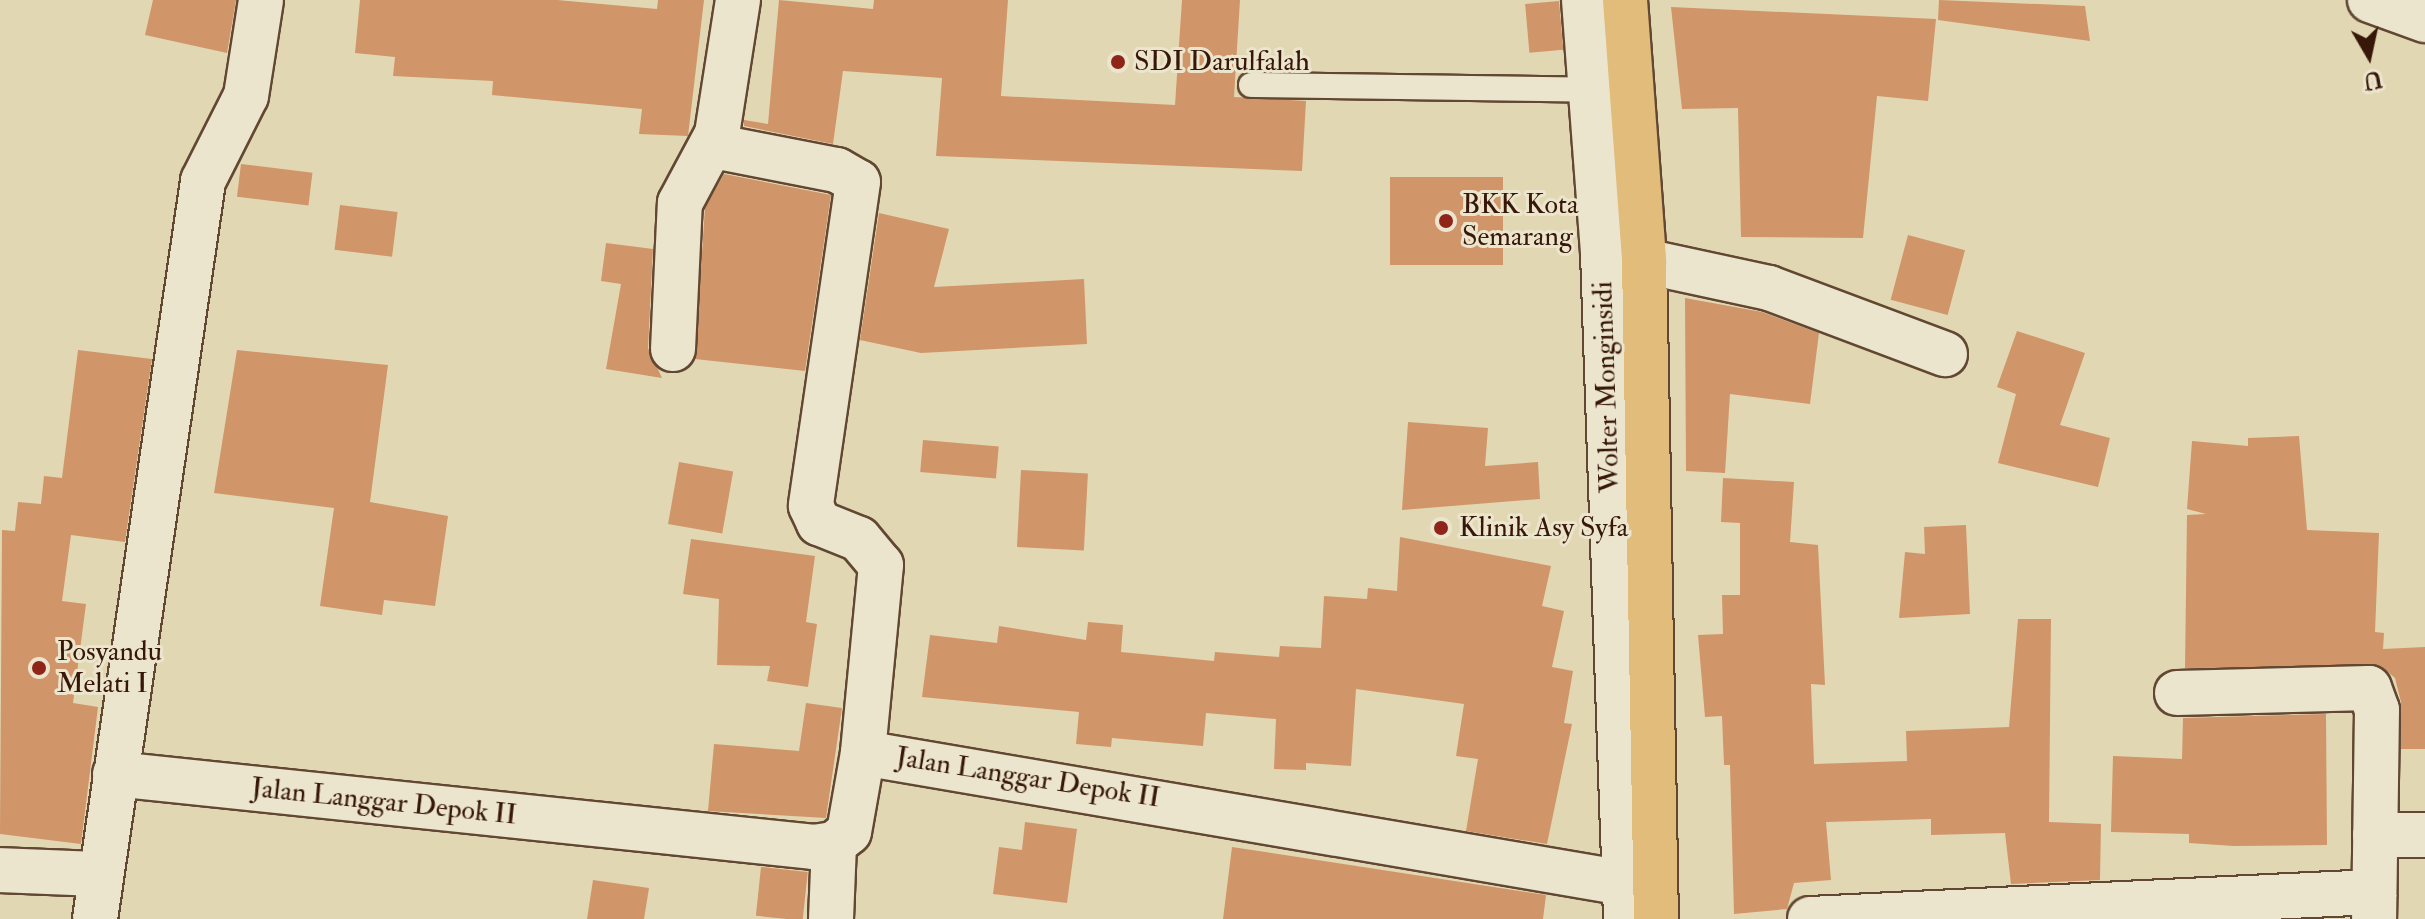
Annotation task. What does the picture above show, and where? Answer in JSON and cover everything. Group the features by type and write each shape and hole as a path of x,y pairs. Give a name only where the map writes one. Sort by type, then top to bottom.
{"main road":[{"name":"Wolter Monginsidi","path":"1625,0 1597,90 1644,261 1656,919"}],"street":[{"path":"95,919 203,181 246,96 261,0"},
{"path":"673,349 680,203 694,166 713,146 738,0"},
{"name":"Wolter Monginsidi","path":"1584,0 1597,90 1625,901"},
{"path":"2370,0 2425,20"},
{"path":"713,146 837,170 858,182 811,506 819,523 859,539 881,565 863,753"},
{"path":"1644,261 1769,288 1945,354"},
{"path":"1810,919 2374,906 2377,710 2369,688 2177,693"},
{"name":"Jalan Langgar Depok II","path":"115,774 834,844 849,832 863,753 1625,901"},
{"path":"2375,835 2425,835"},
{"path":"831,919 834,844"},
{"path":"0,870 100,874"}],"lane":[{"path":"1251,85 1538,94 1597,90"}],"building":[{"path":"153,0 236,0 227,53 145,35"},
{"path":"360,0 557,0 657,9 658,0 704,0 688,136 639,134 642,109 492,95 493,81 393,76 395,57 355,53"},
{"path":"779,0 873,9 874,0 1008,0 1001,96 1175,105 1182,0 1240,0 1234,97 1306,101 1302,171 936,156 942,78 843,71 833,144 744,126 744,120 768,124"},
{"path":"1939,0 2085,6 2090,41 1938,20"},
{"path":"1559,1 1563,50 1529,53 1525,4"},
{"path":"1671,7 1936,19 1928,101 1877,96 1863,238 1741,237 1738,108 1682,109"},
{"path":"241,164 312,173 308,206 237,197"},
{"path":"724,174 831,195 805,371 695,359 705,208"},
{"name":"BKK Kota Semarang","path":"1390,177 1503,177 1503,265 1390,265"},
{"path":"340,205 398,212 392,257 335,250"},
{"path":"879,213 949,229 934,287 1084,279 1087,344 921,353 860,340"},
{"path":"1908,235 1965,250 1948,315 1891,300"},
{"path":"606,243 653,249 648,348 662,378 606,369 621,284 601,281"},
{"path":"1685,298 1762,312 1819,333 1810,404 1730,394 1725,473 1686,471"},
{"path":"2017,331 2085,353 2060,425 2110,438 2098,487 1998,463 2016,394 1997,387"},
{"path":"78,350 152,359 125,542 71,535 62,601 86,604 73,703 98,707 81,844 0,834 2,530 15,531 18,502 41,504 44,476 62,478"},
{"path":"237,350 388,365 370,502 448,516 435,606 384,600 382,615 320,606 334,508 214,493"},
{"path":"1408,422 1488,428 1485,466 1538,462 1540,499 1402,510"},
{"path":"2299,436 2307,530 2379,533 2375,632 2384,633 2383,649 2425,647 2425,749 2401,749 2401,702 2395,678 2382,667 2185,668 2187,515 2206,514 2187,509 2192,441 2248,446 2248,438"},
{"path":"923,440 999,447 996,479 920,472"},
{"path":"679,462 733,472 722,534 668,524"},
{"path":"1021,470 1088,474 1084,550 1017,547"},
{"path":"1723,478 1794,482 1790,542 1818,545 1825,685 1811,684 1814,764 1907,761 1906,731 2009,727 2018,619 2051,619 2049,822 2101,824 2100,880 2011,884 2005,833 1931,835 1931,819 1826,822 1831,880 1794,883 1787,909 1734,914 1730,765 1724,765 1722,716 1705,717 1698,635 1723,634 1722,595 1740,595 1740,523 1721,522"},
{"path":"1966,525 1970,614 1899,618 1905,552 1925,554 1924,527"},
{"path":"1400,537 1551,566 1542,606 1564,611 1552,667 1573,671 1564,723 1572,724 1547,844 1466,831 1478,759 1456,756 1464,704 1356,689 1351,766 1306,763 1306,770 1274,769 1276,719 1206,713 1203,746 1112,738 1111,747 1076,744 1079,712 922,697 930,635 997,643 999,626 1086,640 1088,622 1123,625 1121,652 1214,661 1215,652 1279,657 1280,646 1321,648 1324,596 1367,599 1368,588 1397,591"},
{"path":"691,539 815,556 806,622 817,624 808,687 767,681 770,666 717,665 719,599 683,594"},
{"path":"806,703 842,708 826,818 708,811 714,744 799,751"},
{"path":"2326,714 2327,845 2234,846 2189,843 2189,834 2111,832 2113,756 2182,759 2183,718"},
{"path":"1025,822 1077,829 1067,903 993,894 999,847 1022,850"},
{"path":"1232,847 1546,895 1543,919 1223,919"},
{"path":"761,867 808,872 803,919 756,916"},
{"path":"593,880 649,888 644,919 587,919"}],"place":[{"name":"SDI Darulfalah","path":"1118,62"},
{"name":"BKK Kota Semarang","path":"1446,221"},
{"name":"Klinik Asy Syfa","path":"1441,528"},
{"name":"Posyandu Melati I","path":"39,668"}]}
